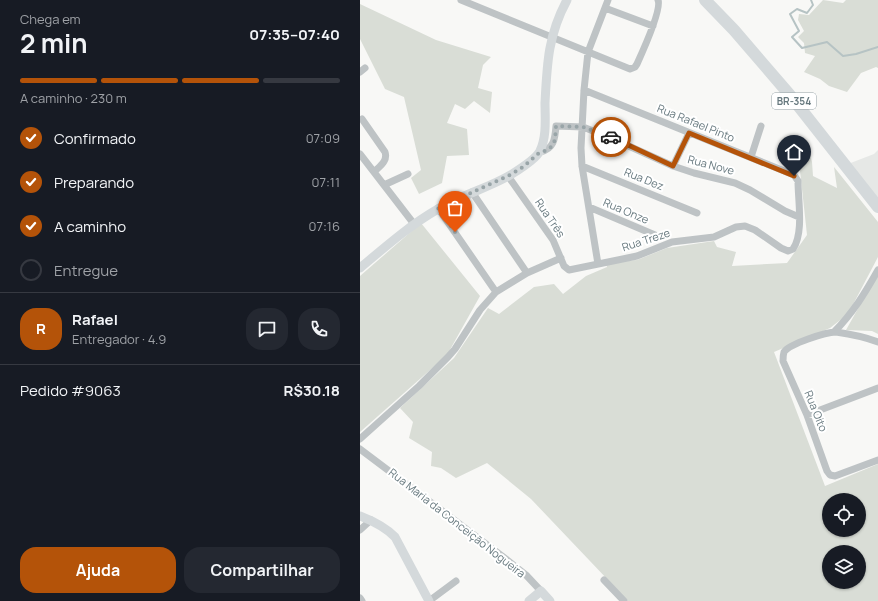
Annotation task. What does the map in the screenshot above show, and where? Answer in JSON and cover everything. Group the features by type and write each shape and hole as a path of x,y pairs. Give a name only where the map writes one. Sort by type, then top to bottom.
{"highway":[{"name":"BR-354","path":"705,0 734,30 789,94 878,207"}],"street":[{"path":"461,0 630,69 635,67 637,64 652,26 659,2"},
{"path":"360,268 414,224 438,208 508,176 523,167 540,152 545,134 546,67 551,38 568,0"},
{"path":"598,264 582,166 584,90 588,52 608,0"},
{"path":"605,8 652,26"},
{"name":"Rua Rafael Pinto","path":"584,90 751,157 790,174 798,181"},
{"path":"362,120 385,152 386,156 384,162 374,172"},
{"name":"Rua Nove","path":"540,152 551,147 555,140 556,126 583,127 673,166 735,183 750,190 779,208 799,217"},
{"path":"751,157 761,126"},
{"path":"673,166 689,133"},
{"path":"360,154 414,224"},
{"name":"Rua Dez","path":"582,166 697,213"},
{"path":"384,185 408,174"},
{"name":"Rua Três","path":"508,176 553,240 564,266 572,270"},
{"name":"Rua Treze","path":"572,270 637,256 672,242 714,238 736,227 745,226 755,230 781,248 788,250 793,249 797,244 800,234 798,181"},
{"path":"472,192 527,274"},
{"name":"Rua Onze","path":"589,207 655,235"},
{"path":"438,208 496,292"},
{"path":"360,439 419,386 448,357 455,349 480,310 496,292 527,274 561,258"},
{"path":"834,332 852,313 878,270"},
{"path":"834,332 868,338 878,342"},
{"name":"Rua Oito","path":"834,332 805,340 787,348 784,352 783,361 807,415 830,475 835,476 878,460"},
{"path":"807,415 878,388"},
{"name":"Rua Maria da Conceição Nogueira","path":"360,449 502,556 526,576 550,601"},
{"path":"360,516 371,520 395,537 429,601 456,581"},
{"path":"360,530 371,520"},
{"path":"604,580 624,601"},
{"path":"529,601 541,591"}],"shaded area":[{"path":"823,0 843,3 846,0 878,0 878,68 876,67 861,73 847,92 829,86 820,79 804,72 815,56 805,53 804,43 798,37 804,31 798,20 799,14 809,15"},
{"path":"360,4 436,40 491,57 483,65 478,88 492,92 490,113 474,101 465,109 455,104 447,123 467,129 469,155 447,156 442,183 419,194 411,178 421,170 404,97 385,89 360,39"},
{"path":"807,140 812,162 813,176 837,188 834,167 878,222 878,257 848,314 830,328 774,352 825,486 878,464 878,601 628,601 531,499 487,463 456,478 441,468 431,466 432,452 409,438 413,422 400,408 454,358 488,308 499,314 534,287 554,284 563,294 586,276 607,267 606,262 637,260 667,248 714,241 717,247 736,252 732,266 787,263 807,235 797,143"},
{"path":"878,150 878,201 848,164 874,154"},
{"path":"421,223 480,296 447,355 360,432 360,276"},
{"path":"878,273 878,334 872,331 846,330"}],"waterway":[{"path":"811,0 813,5 807,13 797,9 790,14 799,31 792,37 802,48 827,42 843,56 856,54 878,47"}],"way so far":[{"path":"455,232 438,208 508,176 523,167 540,152 551,147 555,140 556,126 583,127 611,137"}],"route":[{"path":"611,137 673,166 689,133 751,157 794,176"}]}
